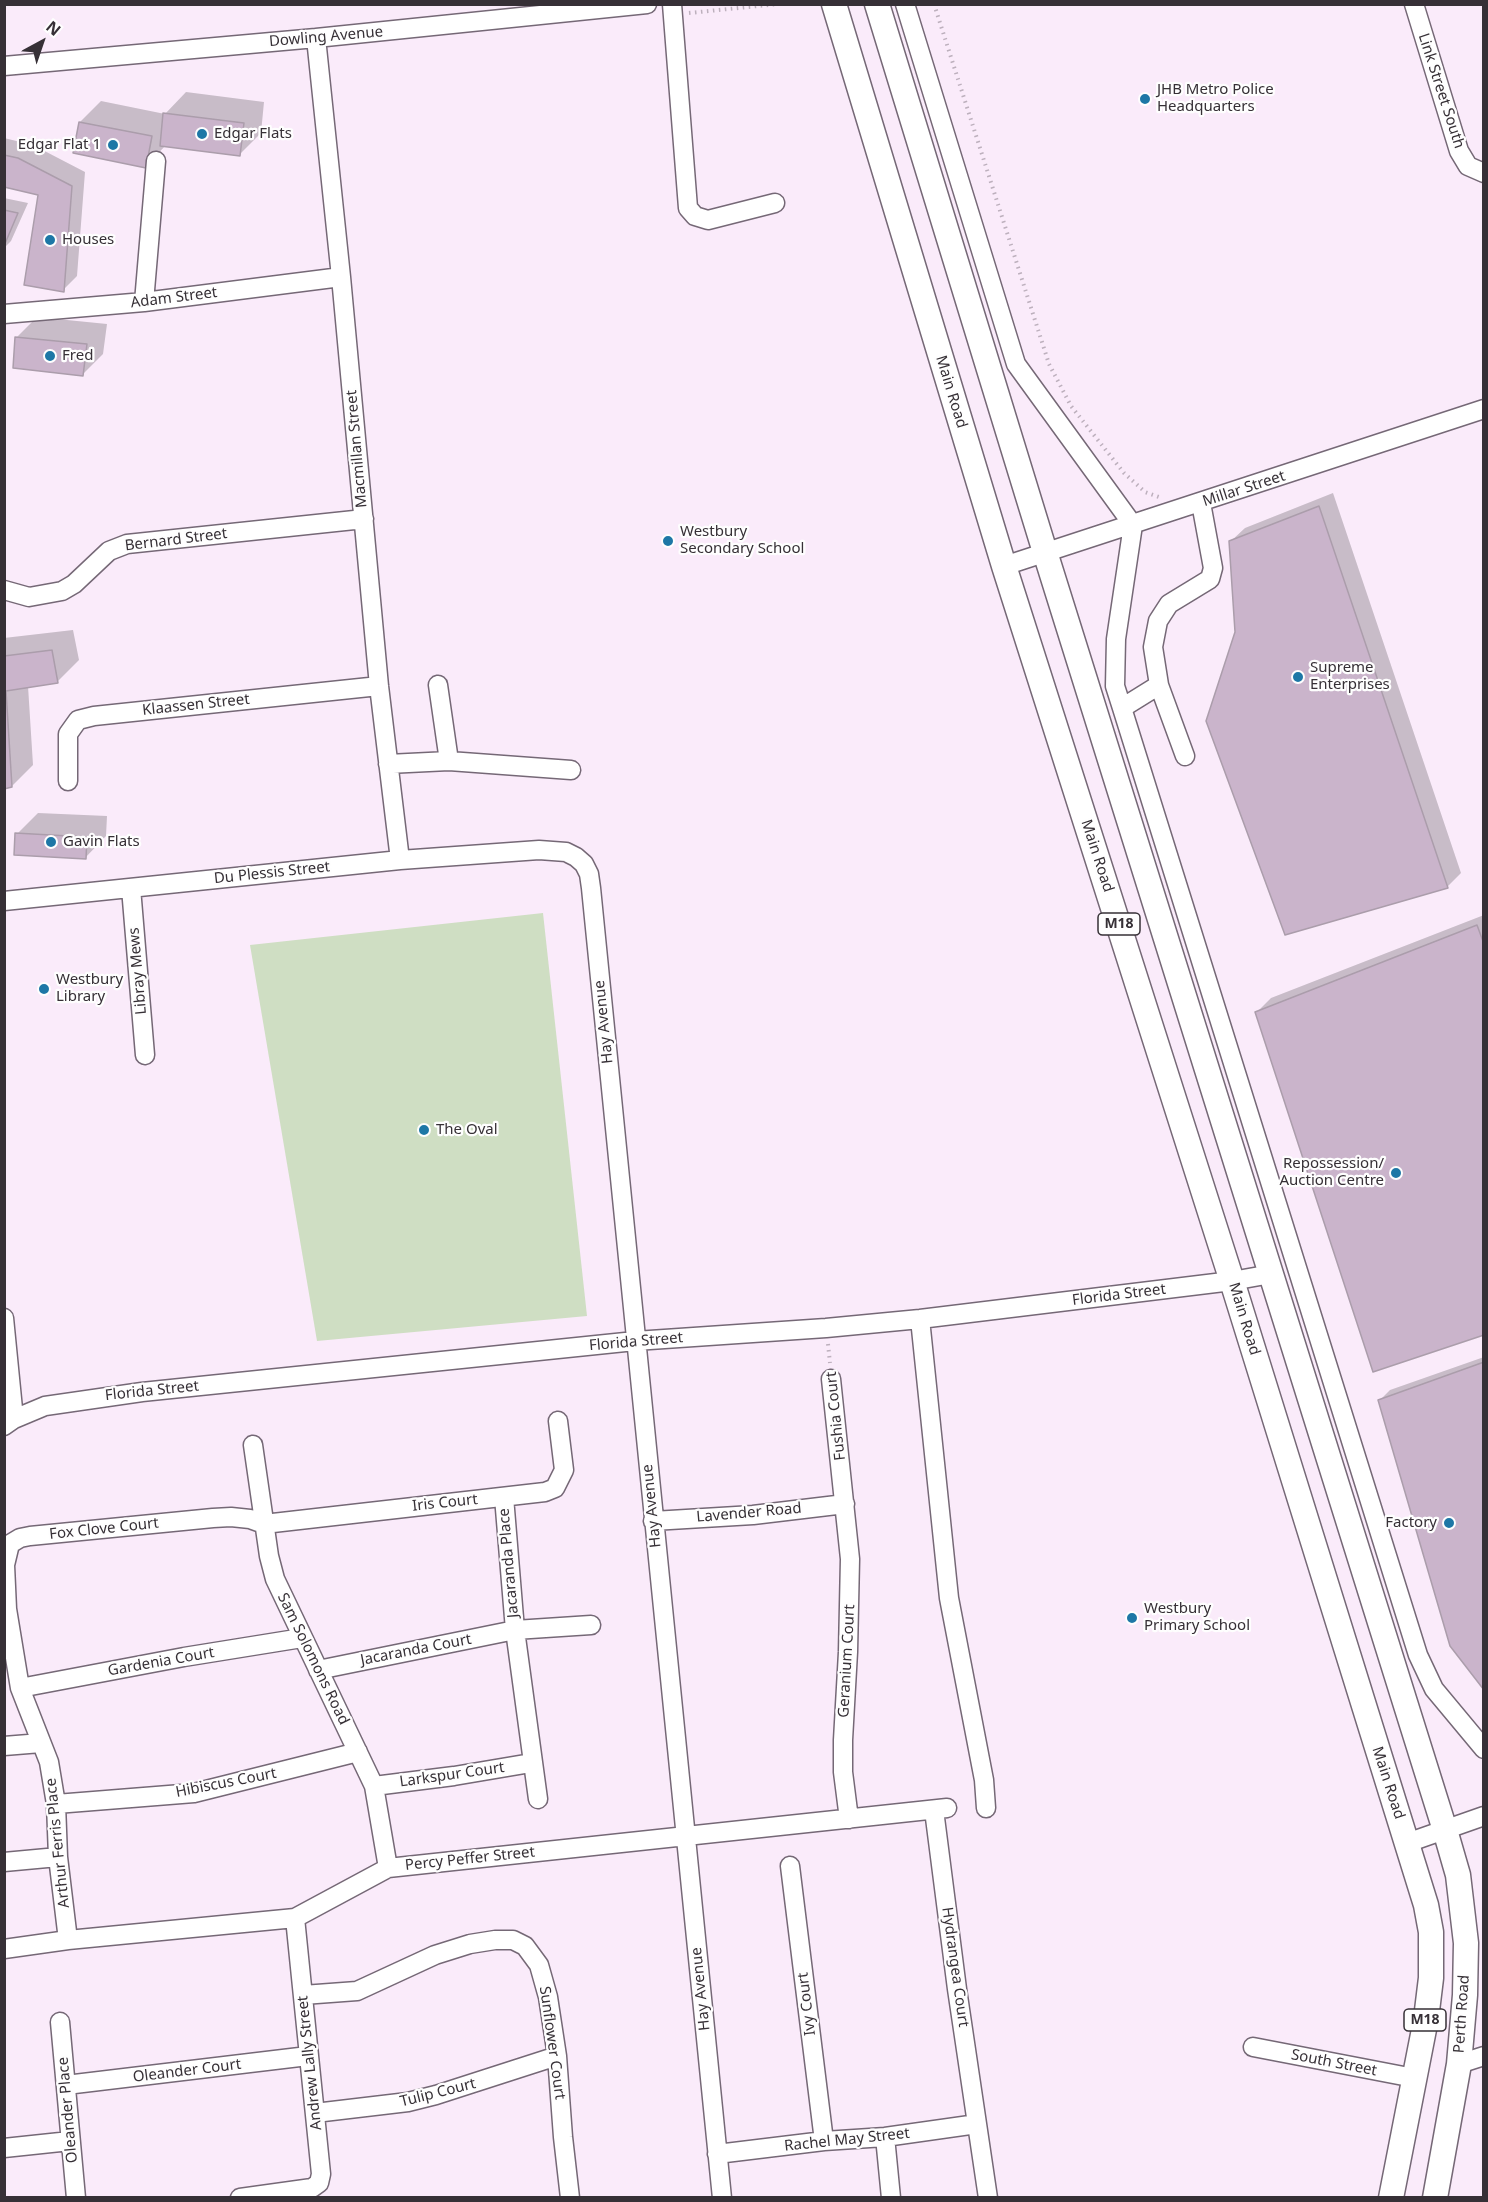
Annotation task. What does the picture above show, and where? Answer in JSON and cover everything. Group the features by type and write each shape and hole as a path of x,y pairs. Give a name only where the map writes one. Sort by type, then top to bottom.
{"main road":[{"name":"Main Road","path":"834,4 1004,566 1232,1281 1407,1844"},
{"name":"M18","path":"877,4 1045,552 1445,1830"},
{"name":"Perth Road","path":"1435,2198 1459,2064 1465,1995 1466,1943 1458,1875 1445,1830"},
{"name":"M18","path":"1391,2198 1430,1988 1432,1953 1426,1905 1407,1844"}],"street":[{"name":"Dowling Avenue","path":"4,66 316,38 476,14 647,4"},
{"path":"672,4 688,208 695,216 708,220 775,203"},
{"path":"905,4 1016,364 1133,525 1115,650 1115,686 1418,1655 1434,1689 1484,1749"},
{"name":"Link Street South","path":"1414,4 1459,151 1468,166 1480,173"},
{"name":"Macmillan Street","path":"316,38 379,686 400,860"},
{"path":"144,302 156,161"},
{"name":"Adam Street","path":"5,314 144,302 341,277"},
{"name":"Millar Street","path":"1004,566 1484,409"},
{"path":"1185,756 1159,685 1153,647 1158,621 1169,604 1210,579 1213,568 1201,503"},
{"name":"Bernard Street","path":"4,590 29,597 62,591 74,584 109,551 127,543 364,519"},
{"path":"438,685 448,761"},
{"path":"1122,708 1159,685"},
{"name":"Klaassen Street","path":"68,781 68,734 78,720 94,716 379,686"},
{"path":"388,764 448,761 571,770"},
{"name":"Du Plessis Street","path":"4,901 400,860 539,850"},
{"name":"Hay Avenue","path":"539,850 566,852 576,856 584,864 589,874 722,2198"},
{"name":"Libray Mews","path":"131,888 145,1055"},
{"name":"Florida Street","path":"9,1422 45,1406 73,1400 635,1341 920,1319 1232,1281 1271,1274"},
{"path":"4,1318 9,1422"},
{"path":"920,1319 949,1598 984,1780 987,1808"},
{"name":"Fushia Court","path":"831,1379 845,1504"},
{"name":"Iris Court","path":"264,1524 545,1492 555,1488 564,1470 558,1420"},
{"name":"Sam Solomons Road","path":"253,1445 264,1524 275,1579 374,1786 388,1868"},
{"name":"Jacaranda Place","path":"504,1497 514,1630"},
{"name":"Lavender Road","path":"653,1521 753,1515 845,1504"},
{"name":"Geranium Court","path":"845,1504 850,1559 850,1594 843,1761 849,1819"},
{"name":"Fox Clove Court","path":"6,1609 6,1558 10,1544 20,1538 231,1517 250,1519 264,1524"},
{"name":"Arthur Ferris Place","path":"6,1609 20,1688 49,1762 56,1804 58,1857 68,1940"},
{"name":"Jacaranda Court","path":"318,1670 514,1630 591,1625"},
{"path":"514,1630 531,1763 538,1799"},
{"name":"Gardenia Court","path":"20,1688 184,1657 302,1638"},
{"path":"4,1746 41,1743"},
{"name":"Hibiscus Court","path":"56,1804 194,1792 358,1752"},
{"name":"Larkspur Court","path":"374,1786 531,1763"},
{"name":"Percy Peffer Street","path":"4,1949 68,1940 295,1918 388,1868 940,1809"},
{"name":"Hydrangea Court","path":"940,1809 977,2124 988,2198"},
{"path":"1407,1844 1484,1816"},
{"path":"4,1862 58,1857"},
{"name":"Ivy Court","path":"790,1866 824,2141"},
{"name":"Andrew Lally Street","path":"240,2198 297,2191 312,2188 320,2183 321,2162 295,1918"},
{"name":"Sunflower Court","path":"303,1995 357,1991 435,1955 470,1944 513,1940 525,1946 539,1965 548,1997 557,2056 570,2198"},
{"name":"Oleander Place","path":"60,2022 76,2198"},
{"name":"South Street","path":"1253,2047 1414,2078"},
{"name":"Oleander Court","path":"66,2085 308,2056"},
{"name":"Tulip Court","path":"315,2113 408,2102 557,2056"},
{"path":"1459,2064 1484,2056"},
{"name":"Rachel May Street","path":"717,2154 824,2141 885,2137 977,2124"},
{"path":"885,2137 891,2198"},
{"path":"4,2148 70,2141"}],"path":[{"path":"934,4 1049,364 1071,406 1124,473 1145,492 1164,498"},
{"name":"Fushia Court","path":"826,1328 831,1379"}],"green space":[{"name":"The Oval","path":"543,913 587,1316 317,1341 250,945"}],"building":[{"name":"Edgar Flats","path":"163,113 244,123 240,156 160,146"},
{"name":"Edgar Flat 1","path":"79,122 152,136 146,168 73,153"},
{"name":"Houses","path":"4,155 18,158 72,186 64,292 24,285 38,195 4,187"},
{"path":"4,210 18,213 4,246"},
{"name":"Fred","path":"15,337 87,344 83,376 13,368"},
{"name":"Supreme Enterprises","path":"1319,506 1448,888 1285,935 1206,721 1235,632 1229,541"},
{"path":"52,650 58,683 6,691 12,787 4,789 4,656"},
{"name":"Gavin Flats","path":"15,833 87,837 86,859 14,855"},
{"name":"Repossession/ Auction Centre","path":"1477,925 1484,944 1484,1335 1373,1372 1255,1012"},
{"name":"Factory","path":"1484,1362 1484,1690 1450,1646 1378,1400"}],"place":[{"name":"JHB Metro Police Headquarters","path":"1145,99"},
{"name":"Edgar Flats","path":"202,134"},
{"name":"Edgar Flat 1","path":"113,145"},
{"name":"Houses","path":"50,240"},
{"name":"Fred","path":"50,356"},
{"name":"Westbury Secondary School","path":"668,541"},
{"name":"Supreme Enterprises","path":"1298,677"},
{"name":"Gavin Flats","path":"51,842"},
{"name":"Westbury Library","path":"44,989"},
{"name":"The Oval","path":"424,1130"},
{"name":"Repossession/ Auction Centre","path":"1396,1173"},
{"name":"Factory","path":"1449,1523"},
{"name":"Westbury Primary School","path":"1132,1618"}]}
